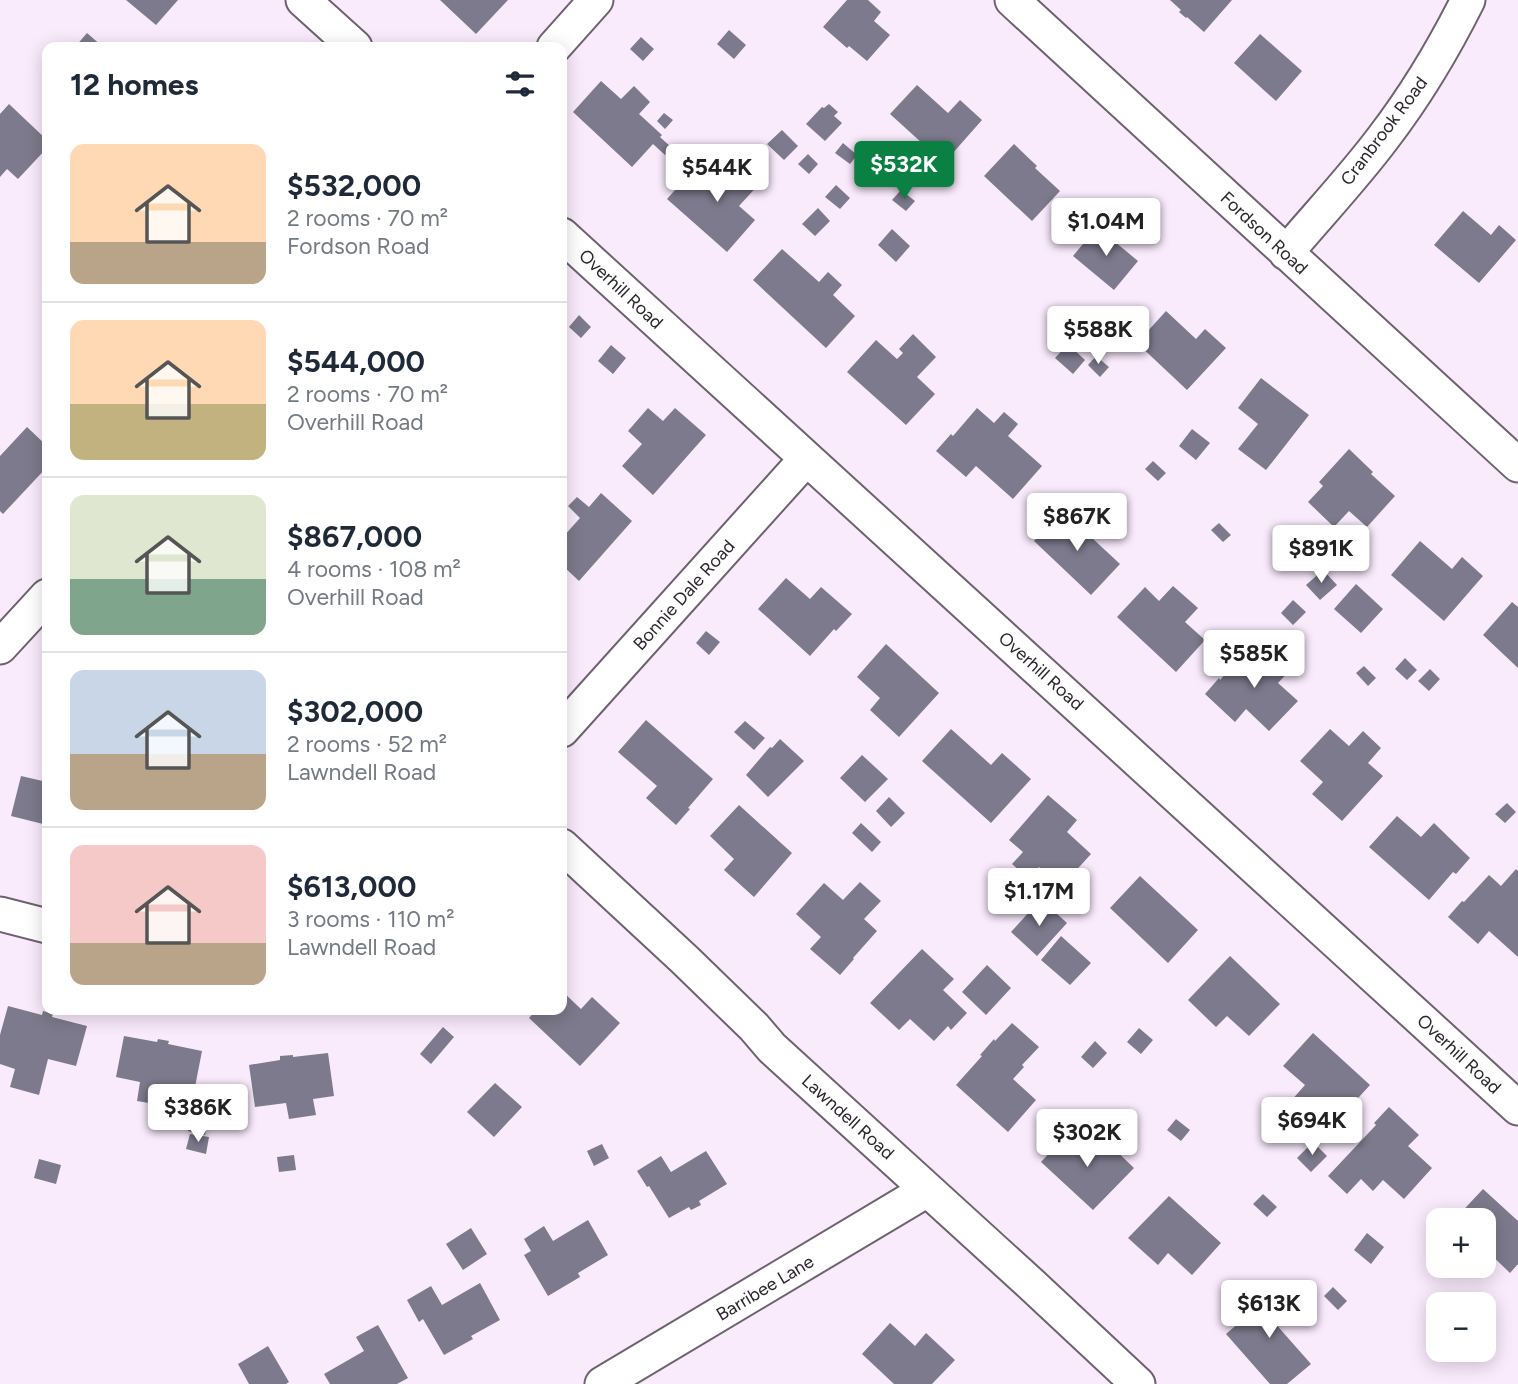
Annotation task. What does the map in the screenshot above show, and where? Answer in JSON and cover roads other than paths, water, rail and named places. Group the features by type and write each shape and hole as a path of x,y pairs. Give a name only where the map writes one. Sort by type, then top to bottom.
{"street":[{"path":"303,0 349,42"},
{"path":"558,42 596,0"},
{"name":"Fordson Road","path":"1012,0 1518,465"},
{"name":"Cranbrook Road","path":"1286,253 1383,138 1447,43 1468,0"},
{"name":"Overhill Road","path":"567,240 1518,1108"},
{"name":"Bonnie Dale Road","path":"567,724 806,459"},
{"path":"0,648 42,602"},
{"name":"Lawndell Road","path":"567,851 685,960 772,1048 1138,1384"},
{"path":"0,914 42,925"},
{"name":"Barribee Lane","path":"602,1384 927,1190"}]}
